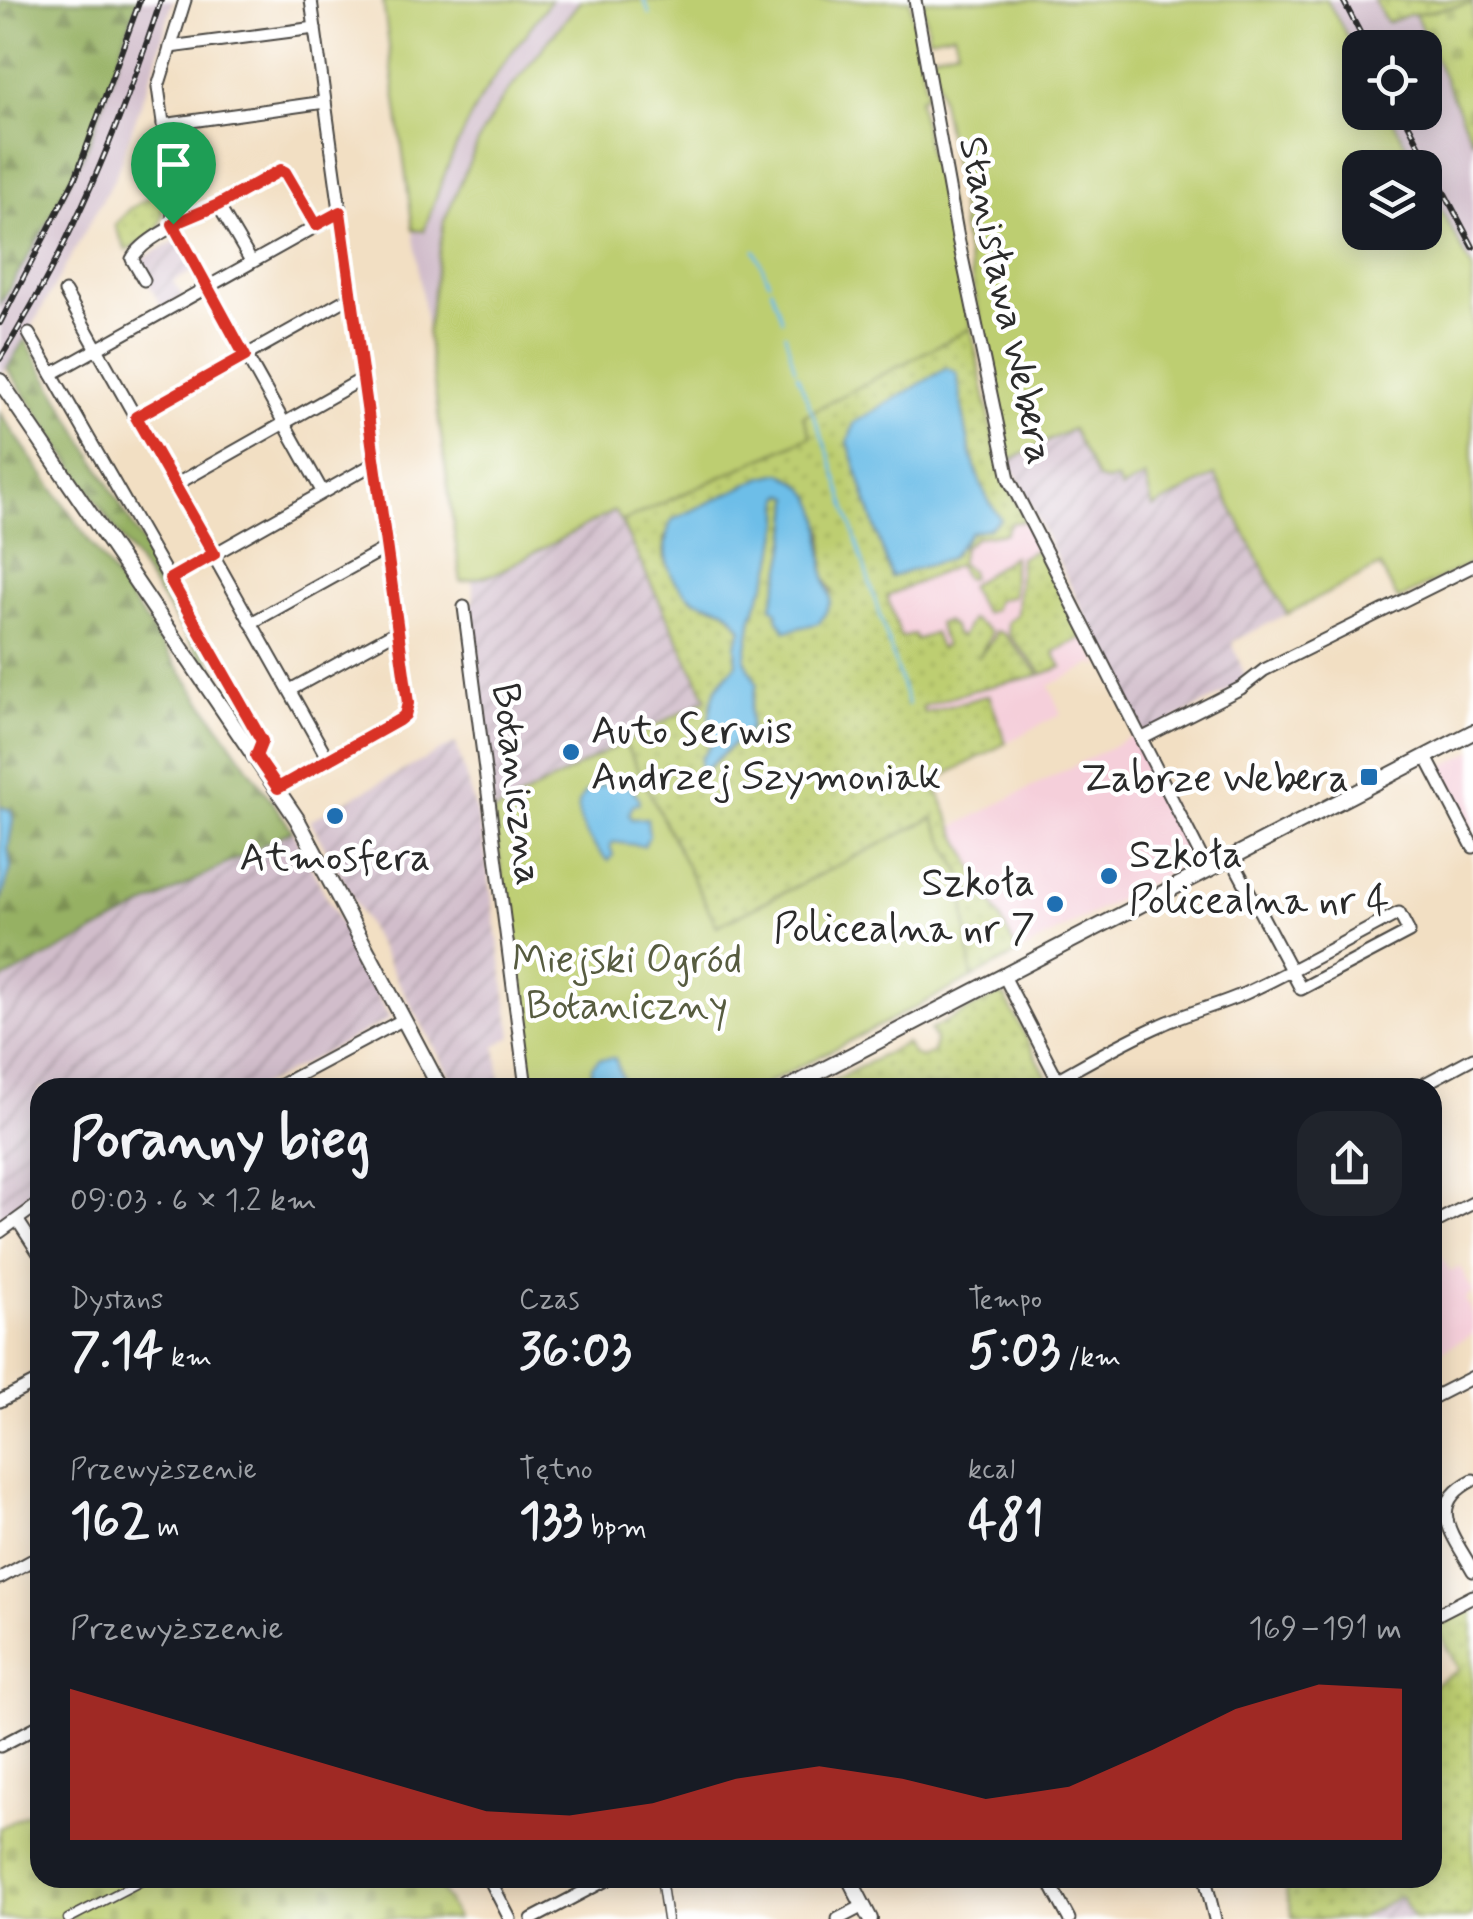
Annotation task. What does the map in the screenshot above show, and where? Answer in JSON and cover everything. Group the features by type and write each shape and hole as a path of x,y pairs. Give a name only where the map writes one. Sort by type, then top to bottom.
{"street":[{"path":"185,0 158,87 172,187 173,224 322,491"},
{"path":"278,788 405,715 408,703 311,0"},
{"name":"Stanisława Webera","path":"914,0 1003,458 1026,516 1208,870"},
{"path":"170,47 315,28"},
{"path":"163,125 325,102"},
{"path":"144,280 132,258 134,254 173,224 218,205 281,170 293,183 316,225"},
{"path":"218,205 251,262"},
{"path":"52,374 340,212"},
{"path":"65,292 328,760"},
{"path":"136,417 352,296"},
{"path":"29,334 262,741 256,756"},
{"path":"174,485 362,379"},
{"path":"0,381 278,788 435,1078"},
{"path":"170,579 374,463"},
{"path":"251,622 386,548"},
{"path":"1142,739 1241,688 1264,670 1473,566"},
{"name":"Botaniczna","path":"464,607 525,1078"},
{"path":"290,690 398,631"},
{"path":"822,1078 1004,976 1473,732"},
{"path":"1426,757 1473,847"},
{"path":"1068,1078 1152,1028 1244,994 1291,970 1400,913 1409,932 1301,988 1291,970 1232,858"},
{"path":"1004,976 1057,1078"},
{"path":"294,1078 404,1020"},
{"path":"1436,1078 1473,1058"},
{"path":"1442,1219 1473,1203"},
{"path":"0,1232 30,1211"},
{"path":"18,1221 30,1240"},
{"path":"1442,1393 1473,1377"},
{"path":"0,1401 30,1385"},
{"path":"1473,1480 1452,1492 1447,1500 1447,1520 1473,1571"},
{"path":"0,1578 30,1562"},
{"path":"1442,1612 1473,1596"},
{"path":"0,1746 30,1730"},
{"path":"68,1919 128,1888"},
{"path":"494,1888 510,1919"},
{"path":"532,1919 591,1888"},
{"path":"663,1888 666,1919"},
{"path":"838,1919 867,1912 854,1888"},
{"path":"1052,1888 1068,1919"},
{"path":"1208,1888 1216,1919"}],"shaded area":[{"path":"138,0 173,0 156,62 115,177 0,377 0,304 88,145"},
{"path":"551,0 581,0 503,98 430,309 427,332 413,230 424,230 469,119"},
{"path":"1327,0 1374,0 1387,23 1415,14 1422,30 1344,30"},
{"path":"1442,74 1473,142 1473,270 1442,212 1442,150 1409,150 1398,130 1442,130"},
{"path":"177,240 194,271 174,281 183,297 163,309 136,262"},
{"path":"1072,428 1098,479 1117,478 1122,489 1145,477 1214,475 1287,614 1232,642 1247,681 1144,736 1009,461"},
{"path":"615,510 707,699 493,813 468,610 474,598 472,580 494,574"},
{"path":"1025,521 1034,545 1101,667 1093,664 1049,686 1061,714 934,781 884,597 960,564 963,548 977,537 1005,533 1011,523"},
{"path":"1134,735 1197,858 1018,953 953,827"},
{"path":"456,743 483,836 512,1036 496,1046 500,1078 451,1078 310,820"},
{"path":"1473,751 1473,831 1440,768"},
{"path":"292,830 390,1019 276,1078 30,1078 30,1208 0,1224 0,981"},
{"path":"1442,1256 1450,1272 1460,1267 1473,1292 1465,1299 1473,1315 1473,1334 1442,1351"},
{"path":"1402,1896 1414,1919 1357,1919"}],"green space":[{"path":"0,0 138,0 88,145 0,304"},
{"path":"383,0 551,0 507,59 461,135 424,231 413,230"},
{"path":"581,0 910,0 926,90 926,95 919,98 930,160 938,158 971,328 803,416 811,436 621,522 614,511 494,574 461,582 427,332 444,221 482,133 503,98"},
{"path":"922,0 1327,0 1344,30 1342,130 1398,130 1409,150 1342,150 1342,250 1442,250 1442,212 1473,270 1473,562 1398,600 1380,566 1287,614 1215,475 1153,508 1145,477 1121,489 1117,479 1098,479 1072,429 1009,461 962,230 960,199 932,54 958,48 954,33 929,38"},
{"path":"1374,0 1473,3 1408,15 1387,23"},
{"path":"1473,3 1473,142 1442,74 1442,30 1422,30 1415,14"},
{"path":"169,186 156,232 126,251 115,225 130,209"},
{"path":"971,328 999,463 1025,521 1011,523 1005,533 977,537 963,547 960,564 970,570 971,577 966,579 957,565 887,596 901,638 914,634 916,640 934,633 940,649 945,646 938,623 946,621 961,637 971,619 990,631 978,658 995,631 1003,633 1040,675 922,707 924,713 989,695 1006,743 934,781 953,827 1018,953 972,978 964,902 972,898 933,818 716,926 624,742 707,699 621,522 811,436 803,416","holes":["957,373 975,468 1000,519 989,528 971,532 950,558 891,577 848,442","798,481 824,532 824,577 833,592 771,607 789,525 791,497 781,496 773,564 752,617 745,660 757,684 750,729 707,769 701,758 713,743 711,709 737,664 736,645 742,629 726,610 691,598 664,559 664,538"]},
{"path":"25,339 231,697 243,720 7,368"},
{"path":"0,413 292,830 0,981 0,903 11,868 8,848 13,820 11,810 0,807"},
{"path":"1037,549 1084,637 1054,652 1062,667 1043,674 1009,635 1007,623 1017,614 1020,558"},
{"path":"1013,556 1013,596 997,600 993,610 984,613 969,586"},
{"name":"Miejski Ogród Botaniczny","path":"624,742 717,926 933,818 973,898 964,902 972,978 778,1078 531,1078 523,1031 528,1016 520,1004 493,813"},
{"path":"998,995 1005,997 1047,1078 839,1078 906,1043 914,1055 922,1058 933,1052 935,1040 930,1030"},
{"path":"1473,1601 1473,1915 1465,1919 1414,1919 1401,1896 1357,1919 1293,1919 1285,1888 1442,1888 1442,1680 1459,1670 1442,1639 1442,1617"},
{"path":"30,1812 30,1888 440,1888 457,1919 0,1919 0,1828"}],"water":[{"path":"947,368 957,373 975,468 1001,519 989,528 971,532 950,558 891,577 848,442 854,423"},
{"path":"781,473 797,482 815,503 831,601 819,623 786,631 771,607 789,526 791,497 784,494 773,564 752,617 745,660 757,684 750,729 700,771 701,758 713,743 709,725 713,697 737,664 736,645 742,629 727,611 695,600 675,580 665,551 668,531 672,520 763,477"},
{"path":"617,782 629,786 637,795 639,803 633,805 629,814 632,819 647,818 649,836 644,846 613,842 609,861 589,838 578,809 586,792"},
{"path":"0,807 11,810 13,820 8,848 11,868 0,903"},
{"path":"615,1058 622,1078 591,1078 592,1066 599,1059"}],"waterway":[{"path":"644,0 650,14"},
{"path":"755,250 769,282"},
{"path":"771,288 782,320"},
{"path":"785,334 795,369"},
{"path":"797,374 830,457 908,705"}],"railway":[{"path":"0,323 76,176 140,0"},
{"path":"0,359 49,273 92,184 161,0"},
{"path":"1343,0 1359,30"},
{"path":"1411,130 1473,247"}],"place":[{"name":"Auto Serwis Andrzej Szymoniak","path":"571,752"},
{"name":"Zabrze Webera","path":"1369,777"},
{"name":"Atmosfera","path":"335,816"},
{"name":"Szkoła Policealna nr 4","path":"1109,876"},
{"name":"Szkoła Policealna nr 7","path":"1055,904"}],"route":[{"path":"281,170 300,194 316,225 340,212 408,703 399,720 278,788 256,756 262,741 170,579 214,554 136,417 245,356 173,224 218,205 281,170"}]}
